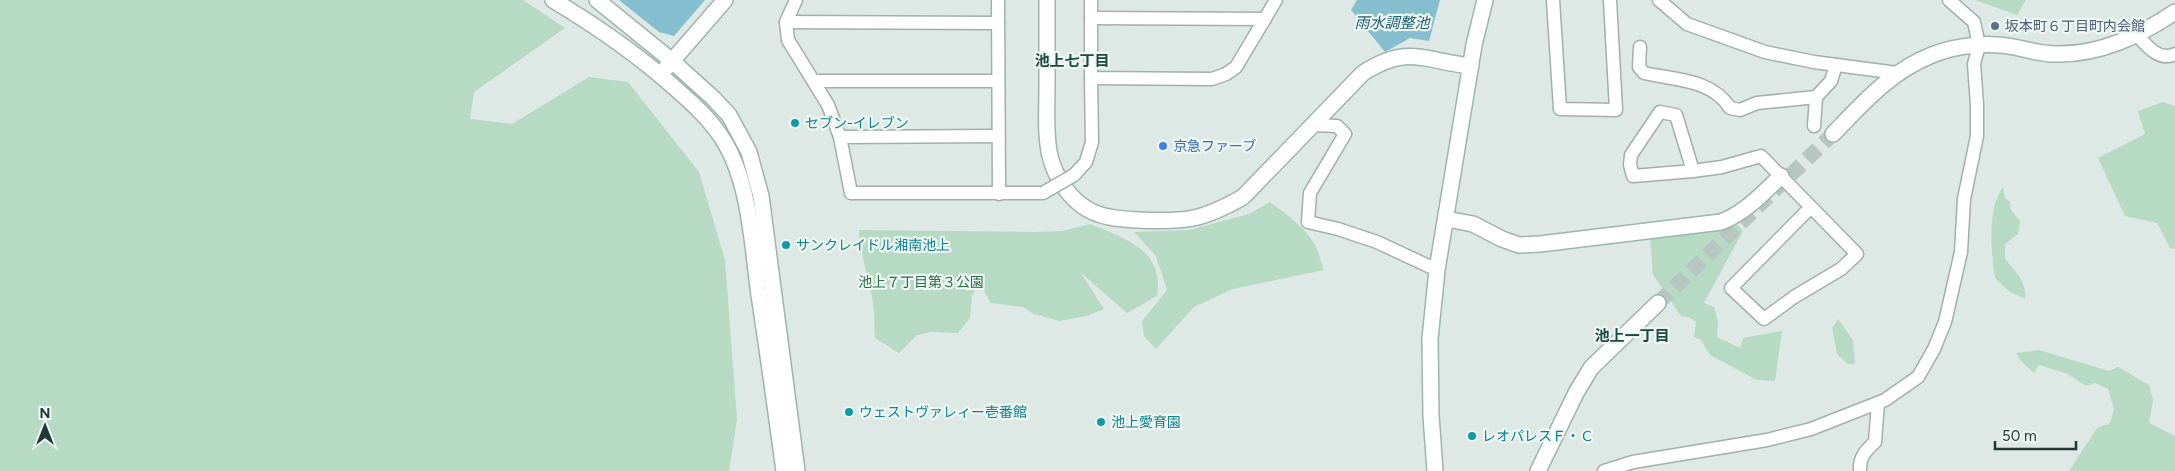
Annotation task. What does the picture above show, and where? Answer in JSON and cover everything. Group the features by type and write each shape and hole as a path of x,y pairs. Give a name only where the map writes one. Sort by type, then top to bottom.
{"street":[{"path":"552,0 612,36 661,75 698,109 722,138 737,169 751,237 784,471"},
{"path":"597,0 672,61 713,98 728,115 750,152 761,196 797,471"},
{"path":"661,75 725,0"},
{"path":"796,0 786,22 788,40 828,105 840,137 851,193 999,194 1043,193 1074,175 1086,162 1092,142 1091,0"},
{"path":"998,0 999,194"},
{"path":"1047,0 1047,122 1050,155 1058,176 1071,194 1090,210 1118,219 1178,221 1201,217 1243,197 1362,73 1381,61 1398,57 1422,56 1471,66"},
{"path":"1092,78 1212,79 1226,74 1236,67 1276,0"},
{"path":"1434,471 1430,339 1437,270 1471,66 1485,0"},
{"path":"1553,0 1560,109 1616,110 1610,0"},
{"path":"1659,0 1687,24 1765,52 1836,65 1897,73"},
{"path":"1604,471 1633,462 1767,440 1811,429 1878,403 1902,390 1918,376 1934,348 1945,322 1960,252 1965,193 1977,136 1974,64 1979,45 1974,22 1948,0"},
{"path":"1832,134 1879,87 1897,73 1934,54 1991,44 2056,54 2102,48 2137,35 2175,12"},
{"path":"1091,18 1265,19"},
{"path":"786,22 998,23"},
{"path":"2137,35 2154,53 2171,56 2175,54"},
{"path":"1640,47 1639,67 1644,73 1706,85 1724,97 1730,108 1740,110 1757,103 1816,97"},
{"path":"1814,126 1816,97 1831,81 1836,65"},
{"path":"814,81 998,81"},
{"path":"1693,171 1676,115 1660,112 1631,155 1630,165 1633,176 1693,171 1722,167 1761,156 1857,254 1841,270 1794,297 1764,319 1731,288 1810,208"},
{"path":"1313,124 1337,126 1345,134 1310,193 1308,222 1338,229 1378,242 1437,270"},
{"path":"840,137 998,136"},
{"path":"1446,219 1473,224 1502,239 1519,245 1721,222 1733,218 1744,210 1781,176"},
{"path":"1538,471 1576,393 1591,368 1658,304"},
{"path":"1860,471 1860,461 1865,452 1875,442 1878,403"}],"green space":[{"path":"0,0 523,0 565,28 474,92 470,119 512,124 589,77 628,82 699,172 725,260 737,419 729,471 0,471"},
{"path":"1975,0 2026,0 2017,15"},
{"path":"2163,102 2175,106 2175,249 2170,248 2157,223 2125,216 2098,158 2145,134 2138,111"},
{"path":"2003,187 2005,198 2010,202 2011,210 2020,221 2018,234 2005,244 2005,259 2022,282 2025,299 2009,291 1995,278 1992,256 1992,218 1994,206"},
{"path":"1270,202 1296,222 1312,240 1324,270 1233,289 1194,307 1156,349 1144,336 1142,321 1167,290 1156,256 1134,232 1189,230 1249,214"},
{"name":"池上７丁目第３公園","path":"1090,224 1128,241 1148,257 1155,267 1158,280 1157,296 1127,313 1081,273 1104,309 1087,316 1059,321 1034,314 1023,307 991,303 979,283 972,296 970,318 958,333 931,332 917,335 899,353 875,338 873,303 859,230 1033,232 1062,231"},
{"path":"1737,224 1743,231 1704,303 1714,307 1718,322 1717,337 1740,348 1743,338 1782,331 1775,381 1757,380 1710,355 1701,340 1694,337 1696,322 1681,316 1653,275 1650,239"},
{"path":"1838,319 1853,340 1855,364 1848,364 1837,354 1832,328"},
{"path":"2039,350 2109,371 2118,367 2149,385 2153,400 2149,423 2175,436 2175,471 2069,471 2097,428 2110,423 2114,409 2108,389 2095,383 2086,386 2066,373 2039,365 2034,373 2021,361 2016,353"}],"water":[{"path":"619,0 705,0 674,36 659,32"},
{"name":"雨水調整池","path":"1357,0 1440,0 1429,41 1410,38 1385,52 1351,10"}],"tunnel":[{"path":"1658,303 1833,134"}],"place":[{"name":"坂本町６丁目町内会館","path":"1995,26"},
{"name":"セブン-イレブン","path":"795,123"},
{"name":"京急ファーブ","path":"1163,146"},
{"name":"サンクレイドル湘南池上","path":"786,245"},
{"name":"ウェストヴァレィー壱番館","path":"849,412"},
{"name":"池上愛育園","path":"1101,422"},
{"name":"レオパレスＦ・Ｃ","path":"1472,436"}],"district":[{"name":"池上七丁目","path":"1072,61"},
{"name":"池上一丁目","path":"1632,336"}]}
